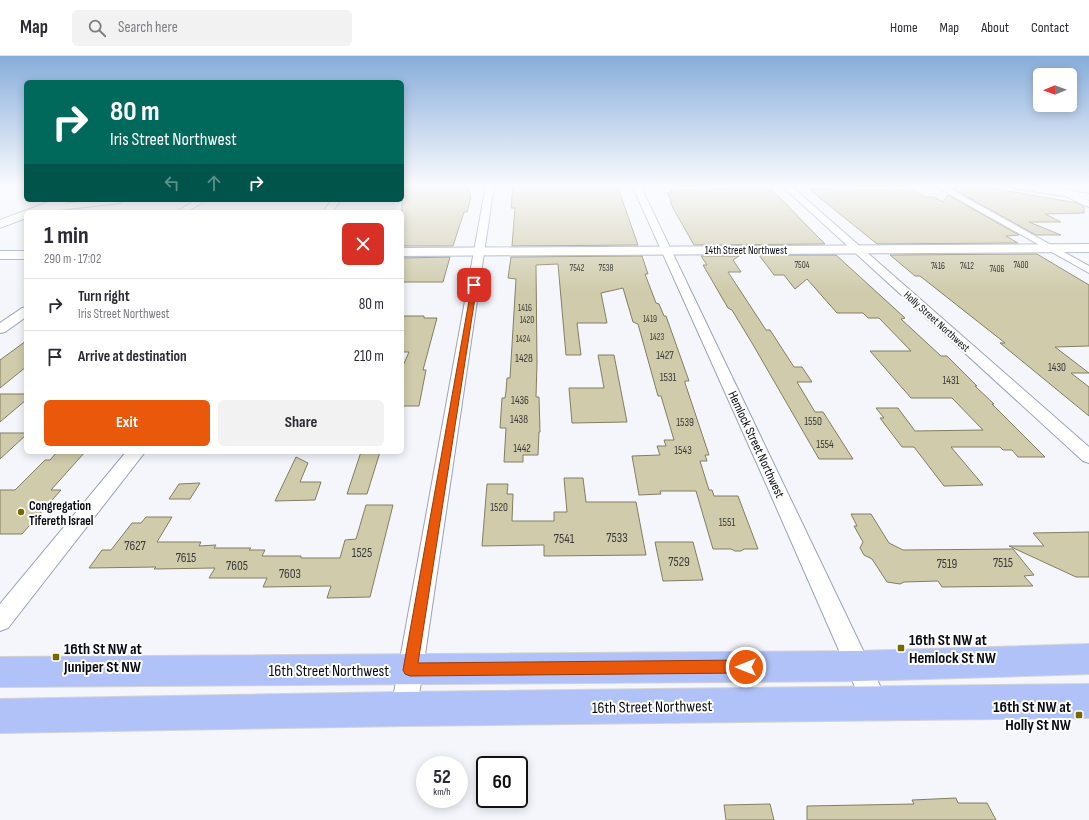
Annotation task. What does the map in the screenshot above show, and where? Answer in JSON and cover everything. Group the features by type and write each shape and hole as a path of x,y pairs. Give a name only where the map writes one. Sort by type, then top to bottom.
{"main road":[{"name":"16th Street Northwest","path":"0,672 858,666 1088,660"},
{"name":"16th Street Northwest","path":"0,716 404,709 1089,701"}],"street":[{"path":"404,709 485,221"},
{"name":"Hemlock Street Northwest","path":"652,221 762,454 875,704"},
{"name":"Holly Street Northwest","path":"825,221 1089,457"},
{"path":"1000,221 1089,270"},
{"name":"14th Street Northwest","path":"404,252 1089,248"},
{"path":"0,255 24,255"},
{"path":"0,329 24,312"},
{"path":"0,621 134,454"}],"building":[{"path":"404,221 461,221 453,246 404,246"},
{"path":"514,221 629,221 638,245 512,246"},
{"path":"680,221 802,221 825,244 694,245"},
{"path":"848,221 994,221 1019,235 1006,236 1018,243 877,244"},
{"path":"1010,221 1058,221 1061,222 1029,222 1061,235 1036,235"},
{"path":"1037,254 1089,285 1089,346 1055,347 1089,373 1071,373 1089,387 1089,416 1000,343 1005,343 920,276 915,276 890,255"},
{"path":"759,255 836,255 905,318 901,319 941,356 947,356 1045,457 1018,457 1012,450 1003,450 1000,447 951,447 983,485 944,486 914,447 902,447 880,418 884,418 876,408 898,408 915,431 983,430 952,398 911,398 870,351 911,351 879,318 868,318 863,313 837,313 807,279 795,289 784,275 774,275"},
{"path":"642,256 648,274 645,274 656,303 659,304 664,316 666,316 689,381 685,381 685,383 709,455 705,455 707,461 700,461 709,490 712,490 714,496 738,496 758,549 744,549 741,551 735,551 731,549 713,549 696,491 660,491 661,494 639,495 632,456 660,455 657,446 666,446 664,440 674,440 661,396 658,396 638,324 633,322 623,288 601,293 607,323 577,323 581,355 566,355 558,264 536,265 536,397 539,397 540,432 538,455 523,455 523,462 504,462 506,428 500,428 502,398 505,398 507,378 510,378 516,279 508,278 511,257"},
{"path":"701,256 739,256 733,260 741,272 728,272 766,330 770,330 794,367 802,367 812,382 797,382 815,412 823,412 853,459 819,459 752,343 732,310 728,308 703,265 707,265"},
{"path":"450,257 443,282 404,282 404,258"},
{"path":"404,316 424,316 424,318 437,318 423,370 426,370 419,406 404,406 404,363 409,352 404,352"},
{"path":"24,342 24,369 0,388 0,360"},
{"path":"598,355 614,355 627,422 572,423 569,388 604,388"},
{"path":"0,394 24,394 24,402 0,422"},
{"path":"0,433 24,433 24,437 0,459"},
{"name":"Congregation Tifereth Israel","path":"55,454 83,454 51,490 61,490 22,534 0,534 0,490 15,490 45,460 50,460"},
{"path":"360,454 379,454 367,494 347,494"},
{"path":"296,457 308,463 300,482 321,482 315,500 275,501"},
{"path":"564,478 583,478 586,502 636,502 646,555 544,556 544,545 482,546 487,484 508,484 507,494 513,494 512,521 554,521 554,512 567,512"},
{"path":"200,483 190,499 169,499 179,484"},
{"path":"366,505 393,505 370,597 327,598 331,586 263,587 267,578 209,578 215,568 89,568 102,550 111,550 132,523 141,523 146,517 172,517 157,542 201,542 199,546 216,545 214,548 251,548 249,550 265,550 262,556 340,558 345,540 356,539"},
{"path":"851,514 871,514 889,543 903,550 1013,549 1034,575 1024,576 1033,586 942,587 938,581 904,582 900,584 887,582 872,559 864,555 860,548 863,542 854,526 857,526"},
{"path":"1089,532 1089,577 1076,577 1009,546 1044,546 1033,533"},
{"path":"655,542 693,542 703,580 663,581"},
{"path":"956,798 958,803 987,803 996,820 807,820 807,806 914,804 912,800"},
{"path":"770,804 774,820 726,820 724,805"}],"place":[{"name":"Congregation Tifereth Israel","path":"21,512"},
{"name":"16th St NW at Hemlock St NW","path":"901,648"},
{"name":"16th St NW at Juniper St NW","path":"56,657"},
{"name":"16th St NW at Holly St NW","path":"1079,715"}],"route":[{"path":"474,285 410,670 746,667"}]}
